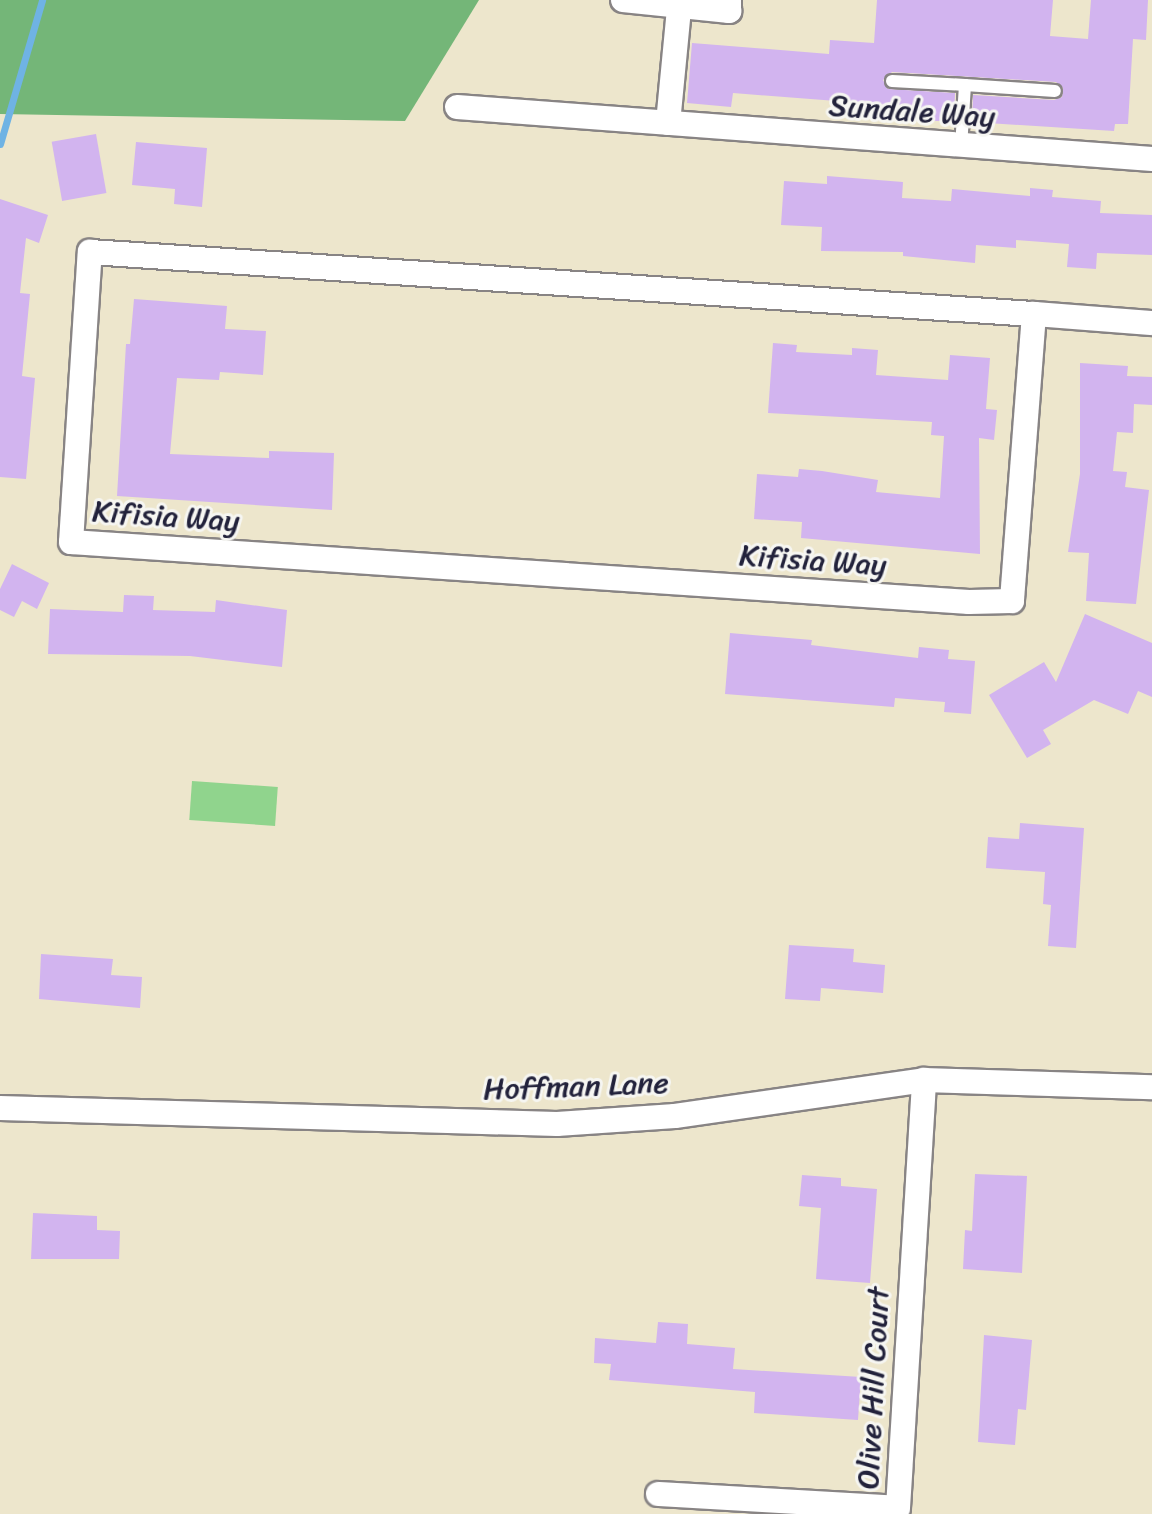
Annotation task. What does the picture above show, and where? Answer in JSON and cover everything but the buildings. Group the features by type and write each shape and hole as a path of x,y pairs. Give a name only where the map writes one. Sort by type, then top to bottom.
{"street":[{"path":"623,0 729,11 729,0"},
{"path":"668,123 679,8"},
{"name":"Sundale Way","path":"457,107 1152,159"},
{"name":"Kifisia Way","path":"1034,314 1012,601 969,602 71,542 90,252 1034,314 1152,323"},
{"name":"Hoffman Lane","path":"0,1108 557,1124 675,1116 924,1080 1152,1087"},
{"name":"Olive Hill Court","path":"658,1494 898,1508 924,1080"}],"lane":[{"path":"892,81 1055,91"},
{"path":"961,147 965,85"}],"green space":[{"path":"0,0 479,0 405,121 0,114"},
{"path":"192,781 278,787 275,826 189,820"}],"waterway":[{"path":"0,144 42,0"}]}
